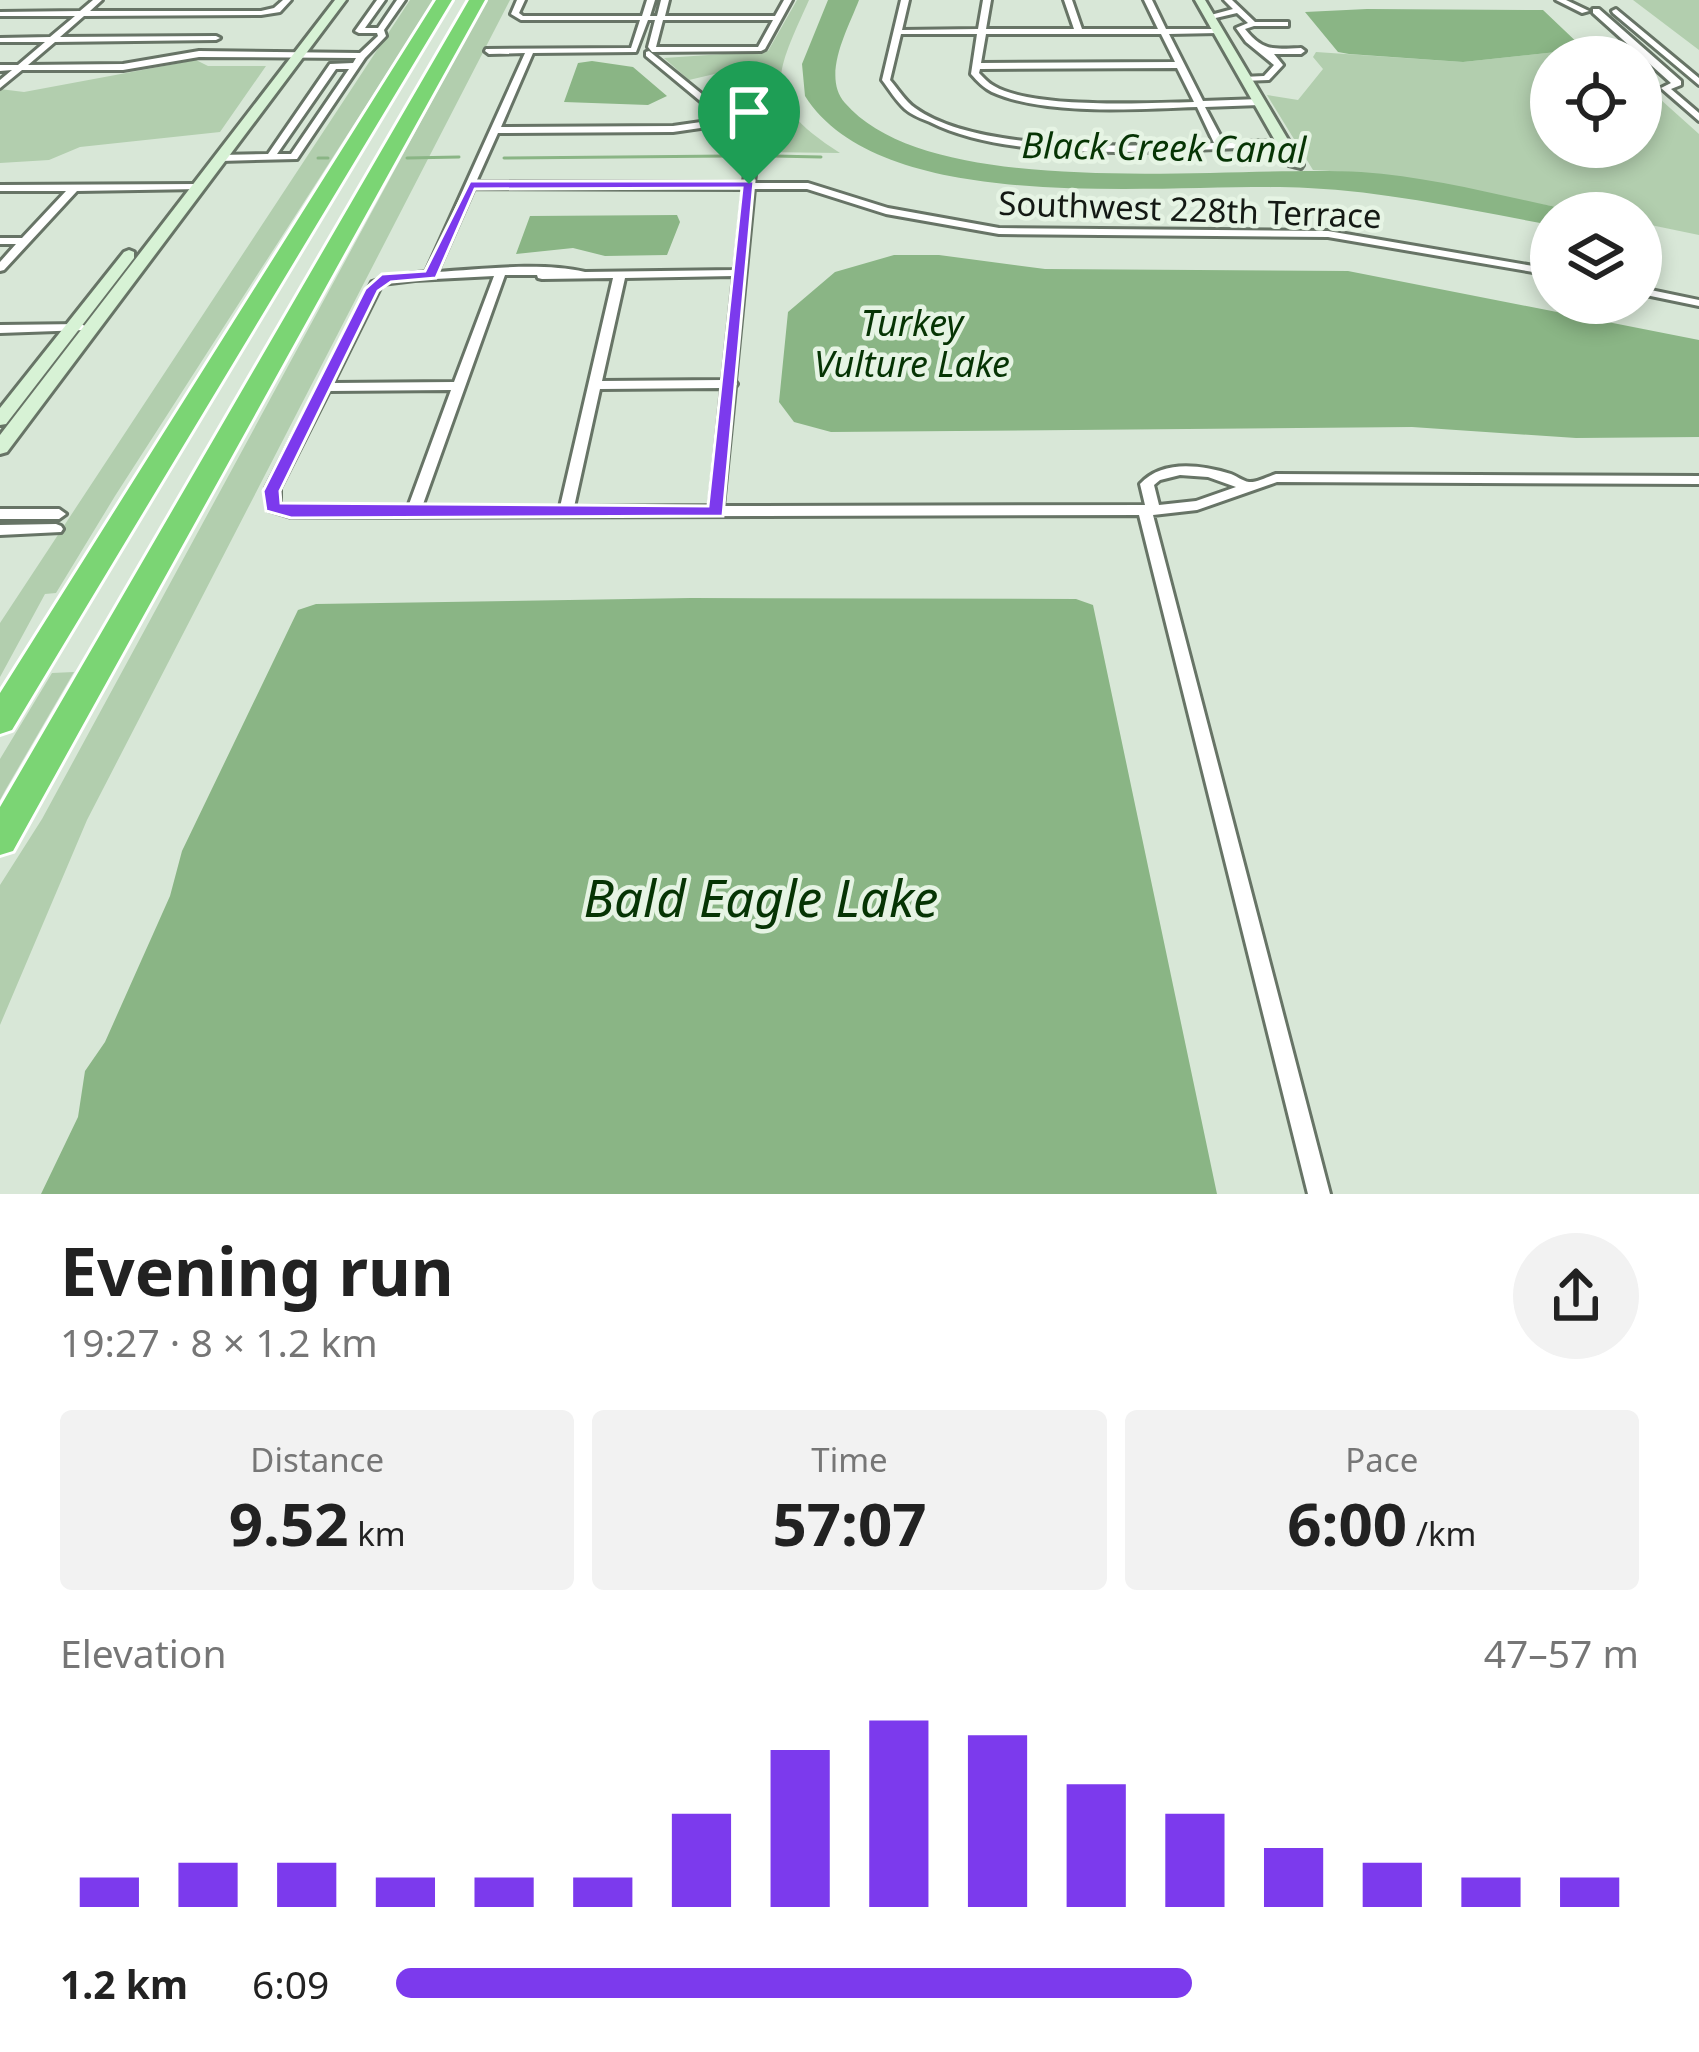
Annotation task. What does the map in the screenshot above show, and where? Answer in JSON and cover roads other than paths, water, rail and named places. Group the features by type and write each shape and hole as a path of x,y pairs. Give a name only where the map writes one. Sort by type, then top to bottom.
{"highway":[{"path":"0,721 444,0"},
{"path":"0,840 477,0"}],"street":[{"path":"0,85 98,0"},
{"path":"0,14 239,13 273,11 287,0"},
{"path":"0,188 190,188 220,158 329,0"},
{"path":"0,448 82,328 341,0"},
{"path":"380,31 359,31 381,0"},
{"path":"380,31 401,0"},
{"path":"520,0 517,16 779,18"},
{"path":"634,50 651,0"},
{"path":"652,50 664,0"},
{"path":"489,51 762,48 788,0"},
{"path":"905,0 885,75 902,103 950,128 1029,144 1265,144"},
{"path":"987,0 976,66 977,79 989,90 1034,102 1259,102"},
{"path":"1068,0 1079,31"},
{"path":"1148,0 1220,145"},
{"path":"1560,0 1590,11 1677,83"},
{"path":"1201,2 1243,9 1253,24"},
{"path":"1201,2 1296,165"},
{"path":"896,32 1164,31 1214,24 1226,17 1227,4"},
{"path":"1616,11 1699,82"},
{"path":"209,50 239,13"},
{"path":"1246,79 1268,77 1280,65 1251,46 1241,30 1253,24 1285,24"},
{"path":"220,158 295,158 358,59 382,36 380,31"},
{"path":"0,40 358,59"},
{"path":"0,68 123,67 209,50 358,59"},
{"path":"652,50 729,121 751,153 716,512"},
{"path":"430,274 530,51"},
{"path":"1264,52 1301,51"},
{"path":"270,158 333,66 358,59"},
{"path":"976,66 1181,65"},
{"path":"1699,82 1665,88 1699,118"},
{"path":"305,106 329,106"},
{"path":"495,130 666,130 729,121"},
{"name":"Southwest 228th Terrace","path":"470,185 824,188 886,211 1006,232 1328,234 1530,268"},
{"path":"0,268 74,188"},
{"path":"0,241 26,241"},
{"path":"742,273 581,274 556,280 539,274 430,274 382,279 272,491 273,507 291,512 1149,510 1197,505 1244,485 1295,478 1699,480"},
{"path":"413,512 500,274"},
{"path":"566,511 620,274"},
{"path":"1662,295 1699,303"},
{"path":"0,329 82,328"},
{"path":"0,420 82,328"},
{"path":"595,386 731,384"},
{"path":"323,387 460,386"},
{"path":"1244,485 1218,473 1159,474 1147,484 1149,510 1319,1194"},
{"path":"0,514 58,522 0,530"}],"water":[{"name":"Black Creek Canal","path":"828,0 859,0 836,66 838,92 845,103 887,135 945,156 1013,168 1088,173 1389,175 1530,201 1530,221 1339,190 1037,187 965,179 899,163 844,136 805,96 802,64"},
{"path":"1543,10 1570,36 1530,36 1530,55 1463,62 1349,54 1338,52 1305,12"},
{"path":"578,63 633,67 667,96 648,105 564,102"},
{"path":"677,215 680,222 667,255 605,256 573,248 516,254 530,216"},
{"name":"Turkey Vulture Lake","path":"894,255 939,255 1045,269 1348,271 1530,307 1530,324 1618,324 1699,340 1699,437 1576,438 1412,427 831,432 794,422 779,402 788,312 835,272"},
{"name":"Bald Eagle Lake","path":"1076,599 1093,605 1217,1194 41,1194 78,1117 85,1071 105,1042 170,896 182,851 298,610 316,604"}],"waterway":[{"path":"504,158 729,156"},
{"path":"773,156 821,157"},
{"path":"407,158 459,157"},
{"path":"318,158 328,158"}]}
